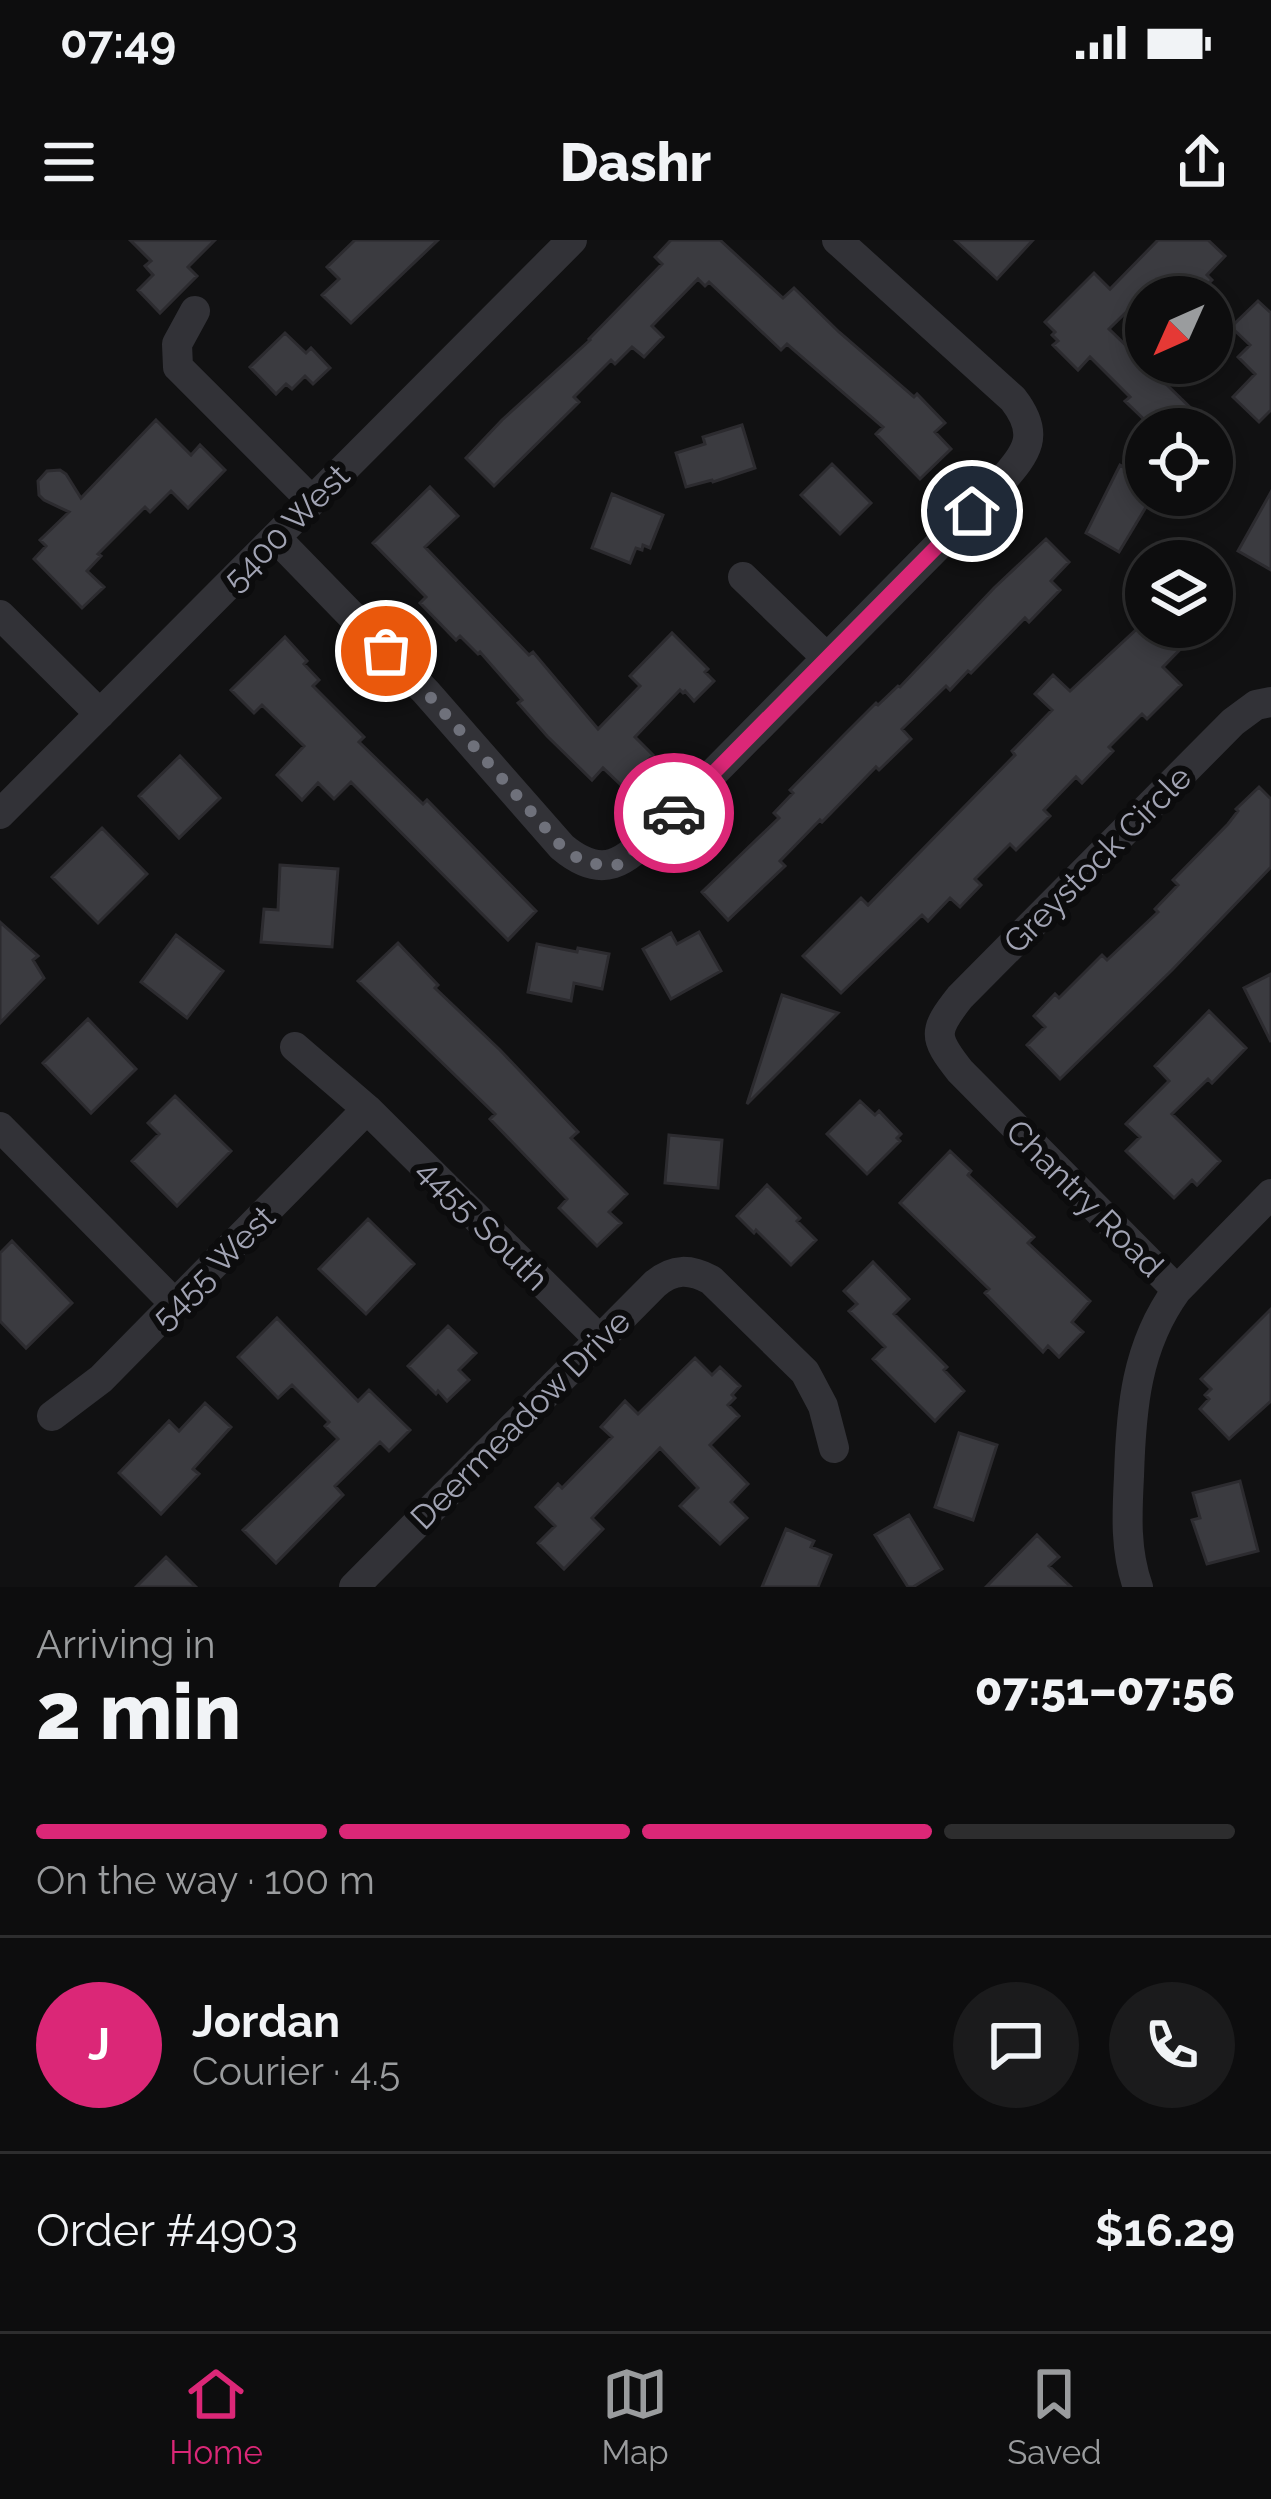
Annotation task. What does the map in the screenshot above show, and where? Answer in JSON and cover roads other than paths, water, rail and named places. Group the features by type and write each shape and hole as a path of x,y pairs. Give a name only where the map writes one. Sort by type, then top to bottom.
{"street":[{"name":"5400 West","path":"0,814 572,240"},
{"path":"276,538 426,692 562,847 582,861 617,865 1000,482 1026,448 1028,423 1002,387 838,240"},
{"path":"195,311 177,344 178,368 312,501"},
{"path":"743,577 826,658"},
{"path":"0,615 100,714"},
{"name":"Greystock Circle","path":"938,1034 960,998 1233,722 1256,705 1271,702"},
{"name":"Chantry Road","path":"938,1034 960,1071 1177,1290 1148,1342 1133,1404 1127,1530 1138,1587"},
{"name":"4455 South","path":"295,1047 367,1109 599,1339"},
{"name":"5455 West","path":"52,1415 87,1392 367,1109"},
{"path":"0,1126 176,1305"},
{"path":"1177,1290 1271,1194"},
{"name":"Deermeadow Drive","path":"353,1587 599,1339 664,1276 675,1271 697,1272 724,1290 805,1372 823,1406 834,1448"}]}
